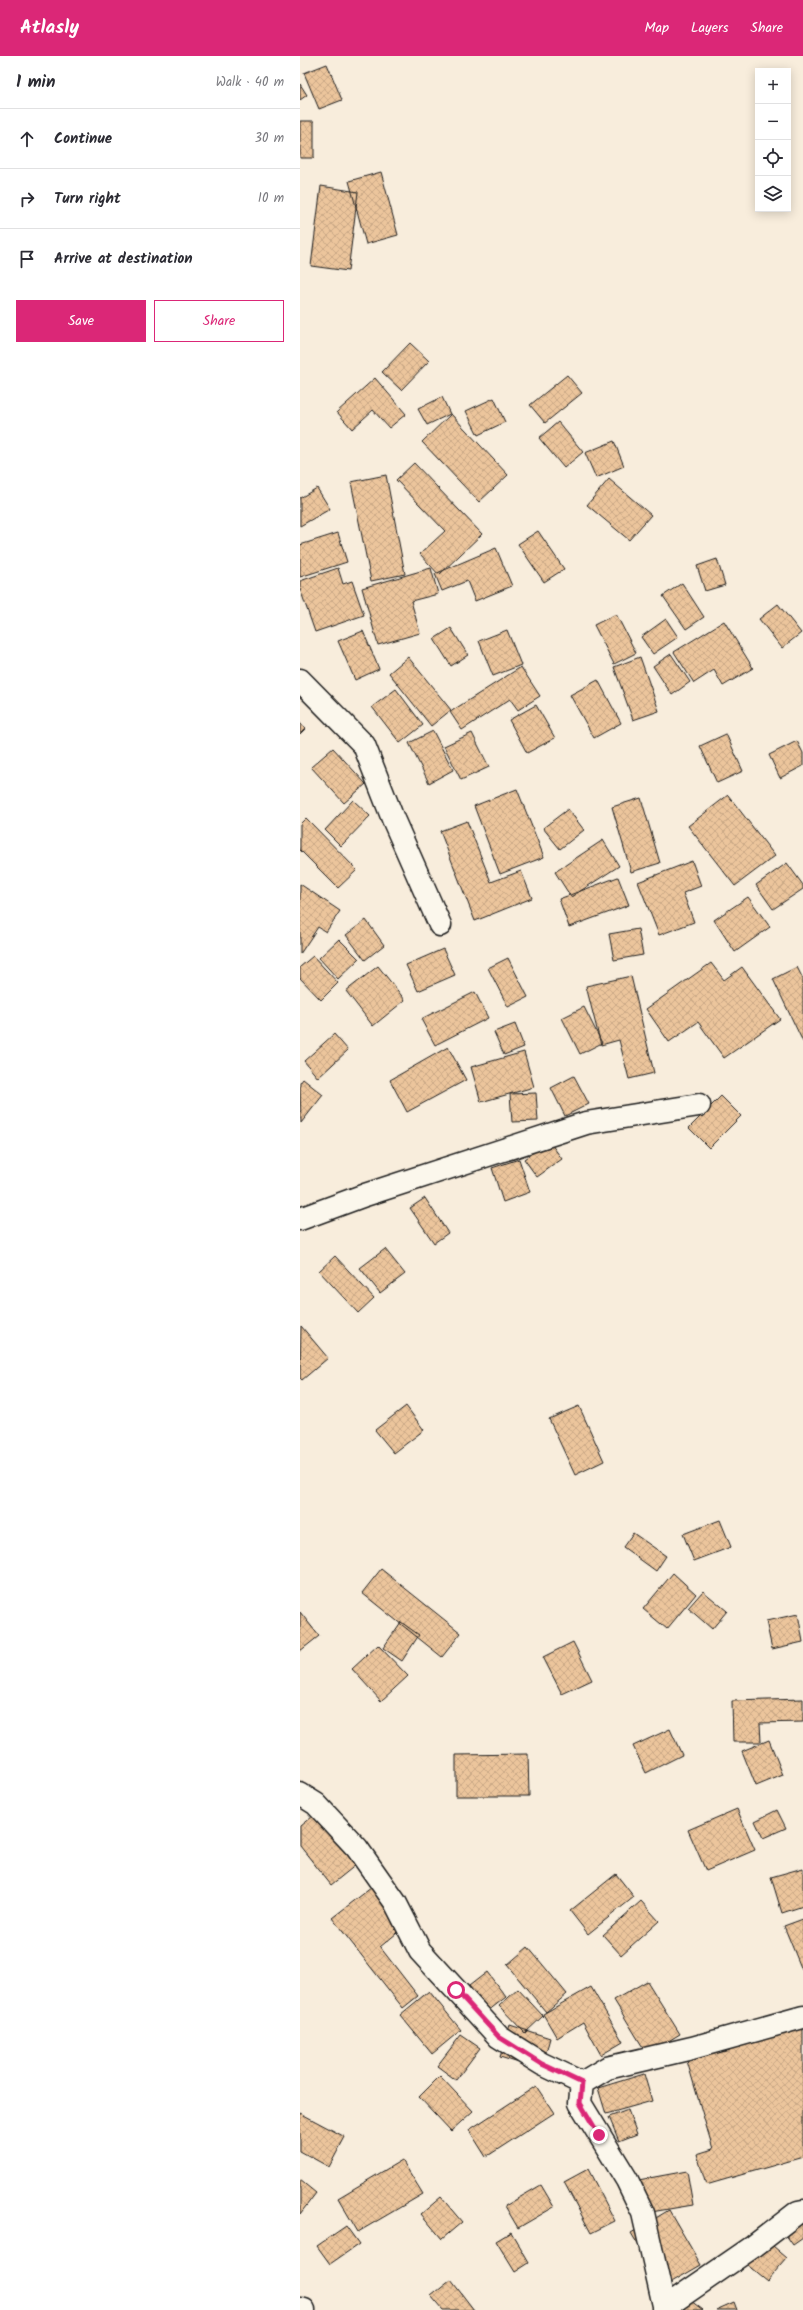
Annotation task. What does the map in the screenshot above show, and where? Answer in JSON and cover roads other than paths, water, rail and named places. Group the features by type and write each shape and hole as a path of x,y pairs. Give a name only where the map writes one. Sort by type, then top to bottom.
{"street":[{"path":"300,680 364,745 393,819 440,925"},
{"path":"300,1219 365,1195 586,1123 699,1105"},
{"path":"300,1794 316,1804 357,1848 395,1902 420,1951 499,2037 542,2064 582,2083"},
{"path":"582,2083 607,2068 692,2048 803,2017"},
{"path":"582,2083 580,2103 627,2180 643,2213 665,2309 803,2210"},
{"path":"300,2309 304,2310"}]}
